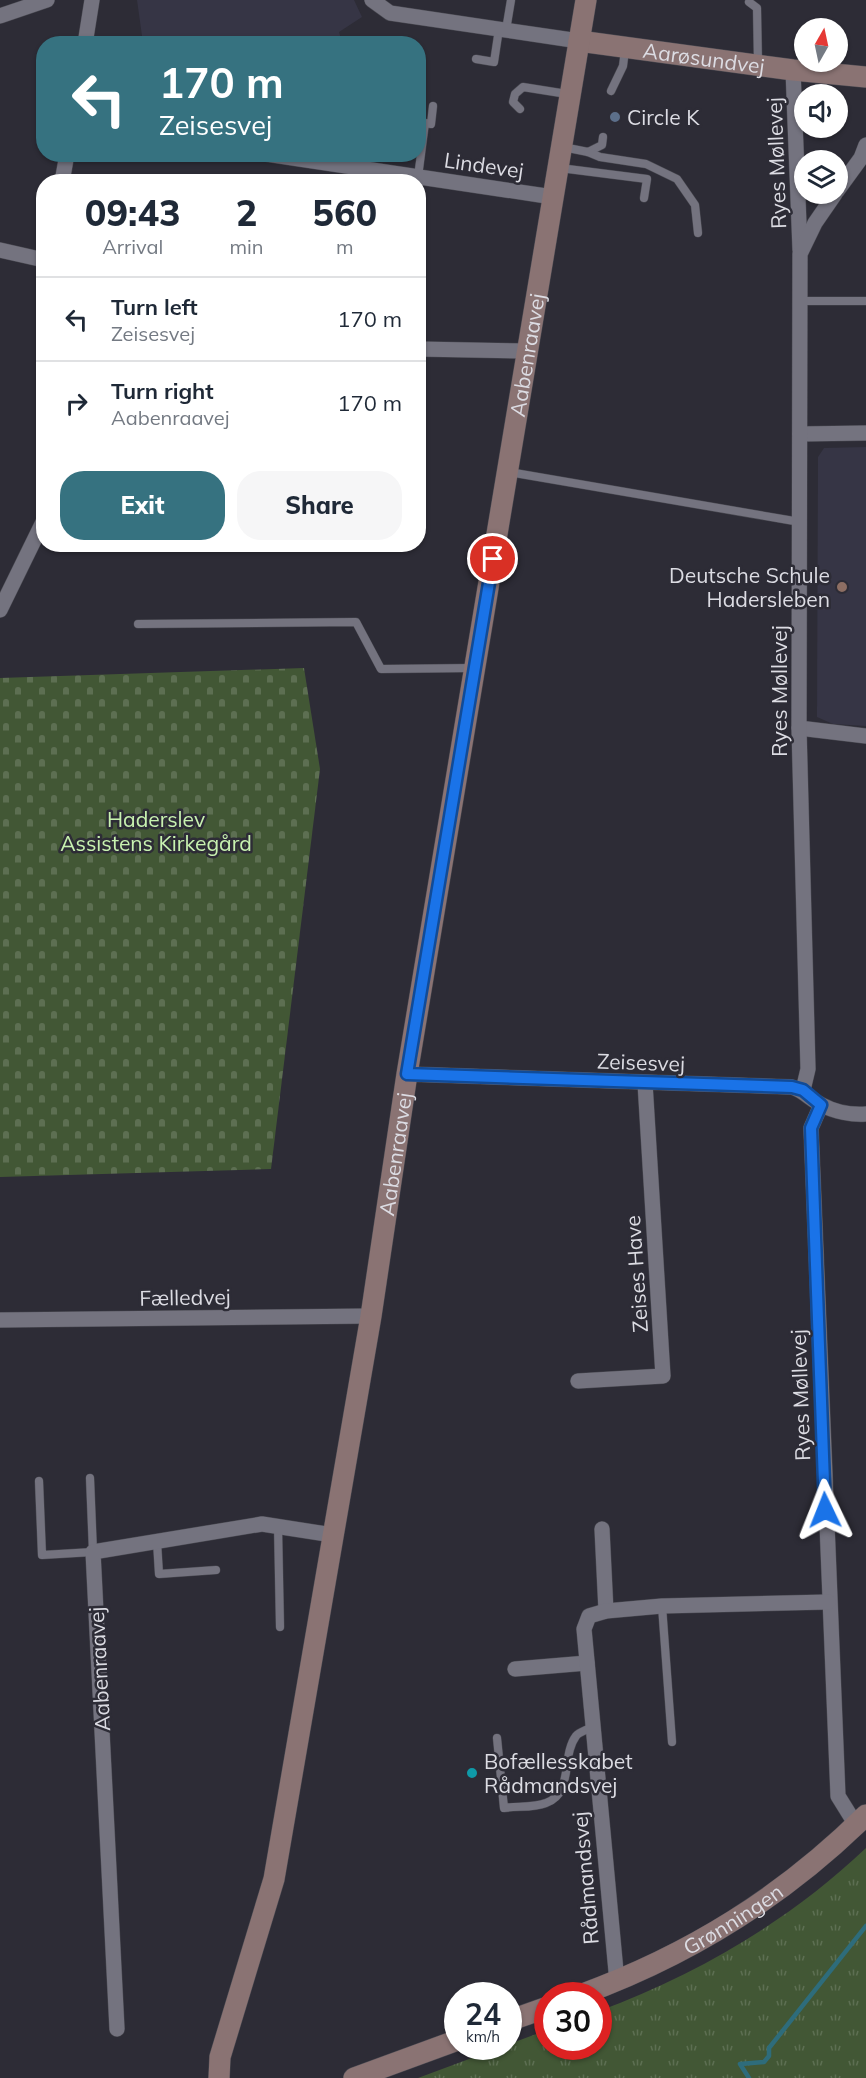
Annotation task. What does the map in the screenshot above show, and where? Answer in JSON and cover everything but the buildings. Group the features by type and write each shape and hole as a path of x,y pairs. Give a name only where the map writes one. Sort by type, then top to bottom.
{"street":[{"path":"0,16 47,0"},
{"path":"86,36 92,0"},
{"path":"372,0 390,13 579,41"},
{"name":"Aabenraavej","path":"219,2078 220,2057 274,1879 371,1316 407,1074 586,0"},
{"name":"Aarøsundvej","path":"579,41 793,70 866,77"},
{"name":"Ryes Møllevej","path":"793,70 800,254 799,728 808,1069 803,1090"},
{"name":"Ryes Møllevej","path":"848,176 861,158 866,145"},
{"name":"Lindevej","path":"319,162 398,174"},
{"name":"Lindevej","path":"426,178 553,197"},
{"name":"Ryes Møllevej","path":"800,254 815,222 828,204"},
{"path":"0,250 36,258"},
{"path":"426,350 528,351"},
{"path":"800,434 866,433"},
{"path":"0,610 36,536"},
{"path":"799,728 866,736"},
{"name":"Zeisesvej","path":"407,1074 792,1087 803,1090"},
{"name":"Zeises Have","path":"578,1381 663,1376 645,1083"},
{"path":"803,1090 821,1105 836,1110 866,1114"},
{"name":"Ryes Møllevej","path":"821,1105 811,1128 828,1602 838,1796 861,1820"},
{"name":"Fælledvej","path":"0,1320 371,1316"},
{"path":"93,1552 262,1524 333,1535"},
{"path":"602,1529 606,1611 662,1606 828,1602"},
{"name":"Aabenraavej","path":"93,1552 117,2029"},
{"name":"Rådmandsvej","path":"606,1611 589,1616 584,1629 617,1982"},
{"path":"515,1669 587,1663"},
{"name":"Grønningen","path":"612,1984 717,1933 776,1894 838,1844 861,1820"},
{"path":"354,2078 444,2045"}],"lane":[{"path":"476,59 494,62 511,0"},
{"path":"749,2 757,8 758,65"},
{"path":"611,91 623,66 625,48"},
{"path":"520,109 513,102 515,94 523,87 570,94"},
{"path":"426,123 431,124 433,106"},
{"path":"560,157 588,152 602,146 603,137"},
{"path":"588,152 600,158 646,164 677,180 695,205 698,234"},
{"path":"560,157 647,179 644,198"},
{"path":"800,301 866,301"},
{"path":"507,471 800,522"},
{"path":"138,624 356,622 381,669 475,668"},
{"path":"39,1481 42,1555 93,1552 90,1478"},
{"path":"278,1526 280,1626"},
{"path":"158,1542 159,1574 216,1570"},
{"path":"662,1606 672,1742"},
{"path":"497,1738 504,1808 546,1803 556,1796 563,1786 571,1745 577,1734 592,1727"}],"shaded area":[{"path":"137,0 354,0 362,17 339,32 340,36 142,36"},
{"name":"Deutsche Schule Hadersleben","path":"866,447 866,726 833,724 817,717 818,457 824,448"}],"green space":[{"name":"Haderslev Assistens Kirkegård","path":"304,668 320,769 271,1169 0,1177 0,678"},
{"path":"866,1848 866,2078 418,2078 466,2060 522,2060 522,2039 534,2035 534,2060 612,2060 612,2006 672,1980 741,1943 806,1899"}],"waterway":[{"path":"749,2078 740,2064 764,2062 769,2056 769,2048 866,1926"}],"place":[{"name":"Circle K","path":"615,117"},
{"name":"Deutsche Schule Hadersleben","path":"842,587"},
{"name":"Bofællesskabet Rådmandsvej","path":"472,1773"}],"route":[{"path":"493,559 407,1074 792,1087 803,1090 821,1105 813,1118 811,1128 825,1510"}]}
